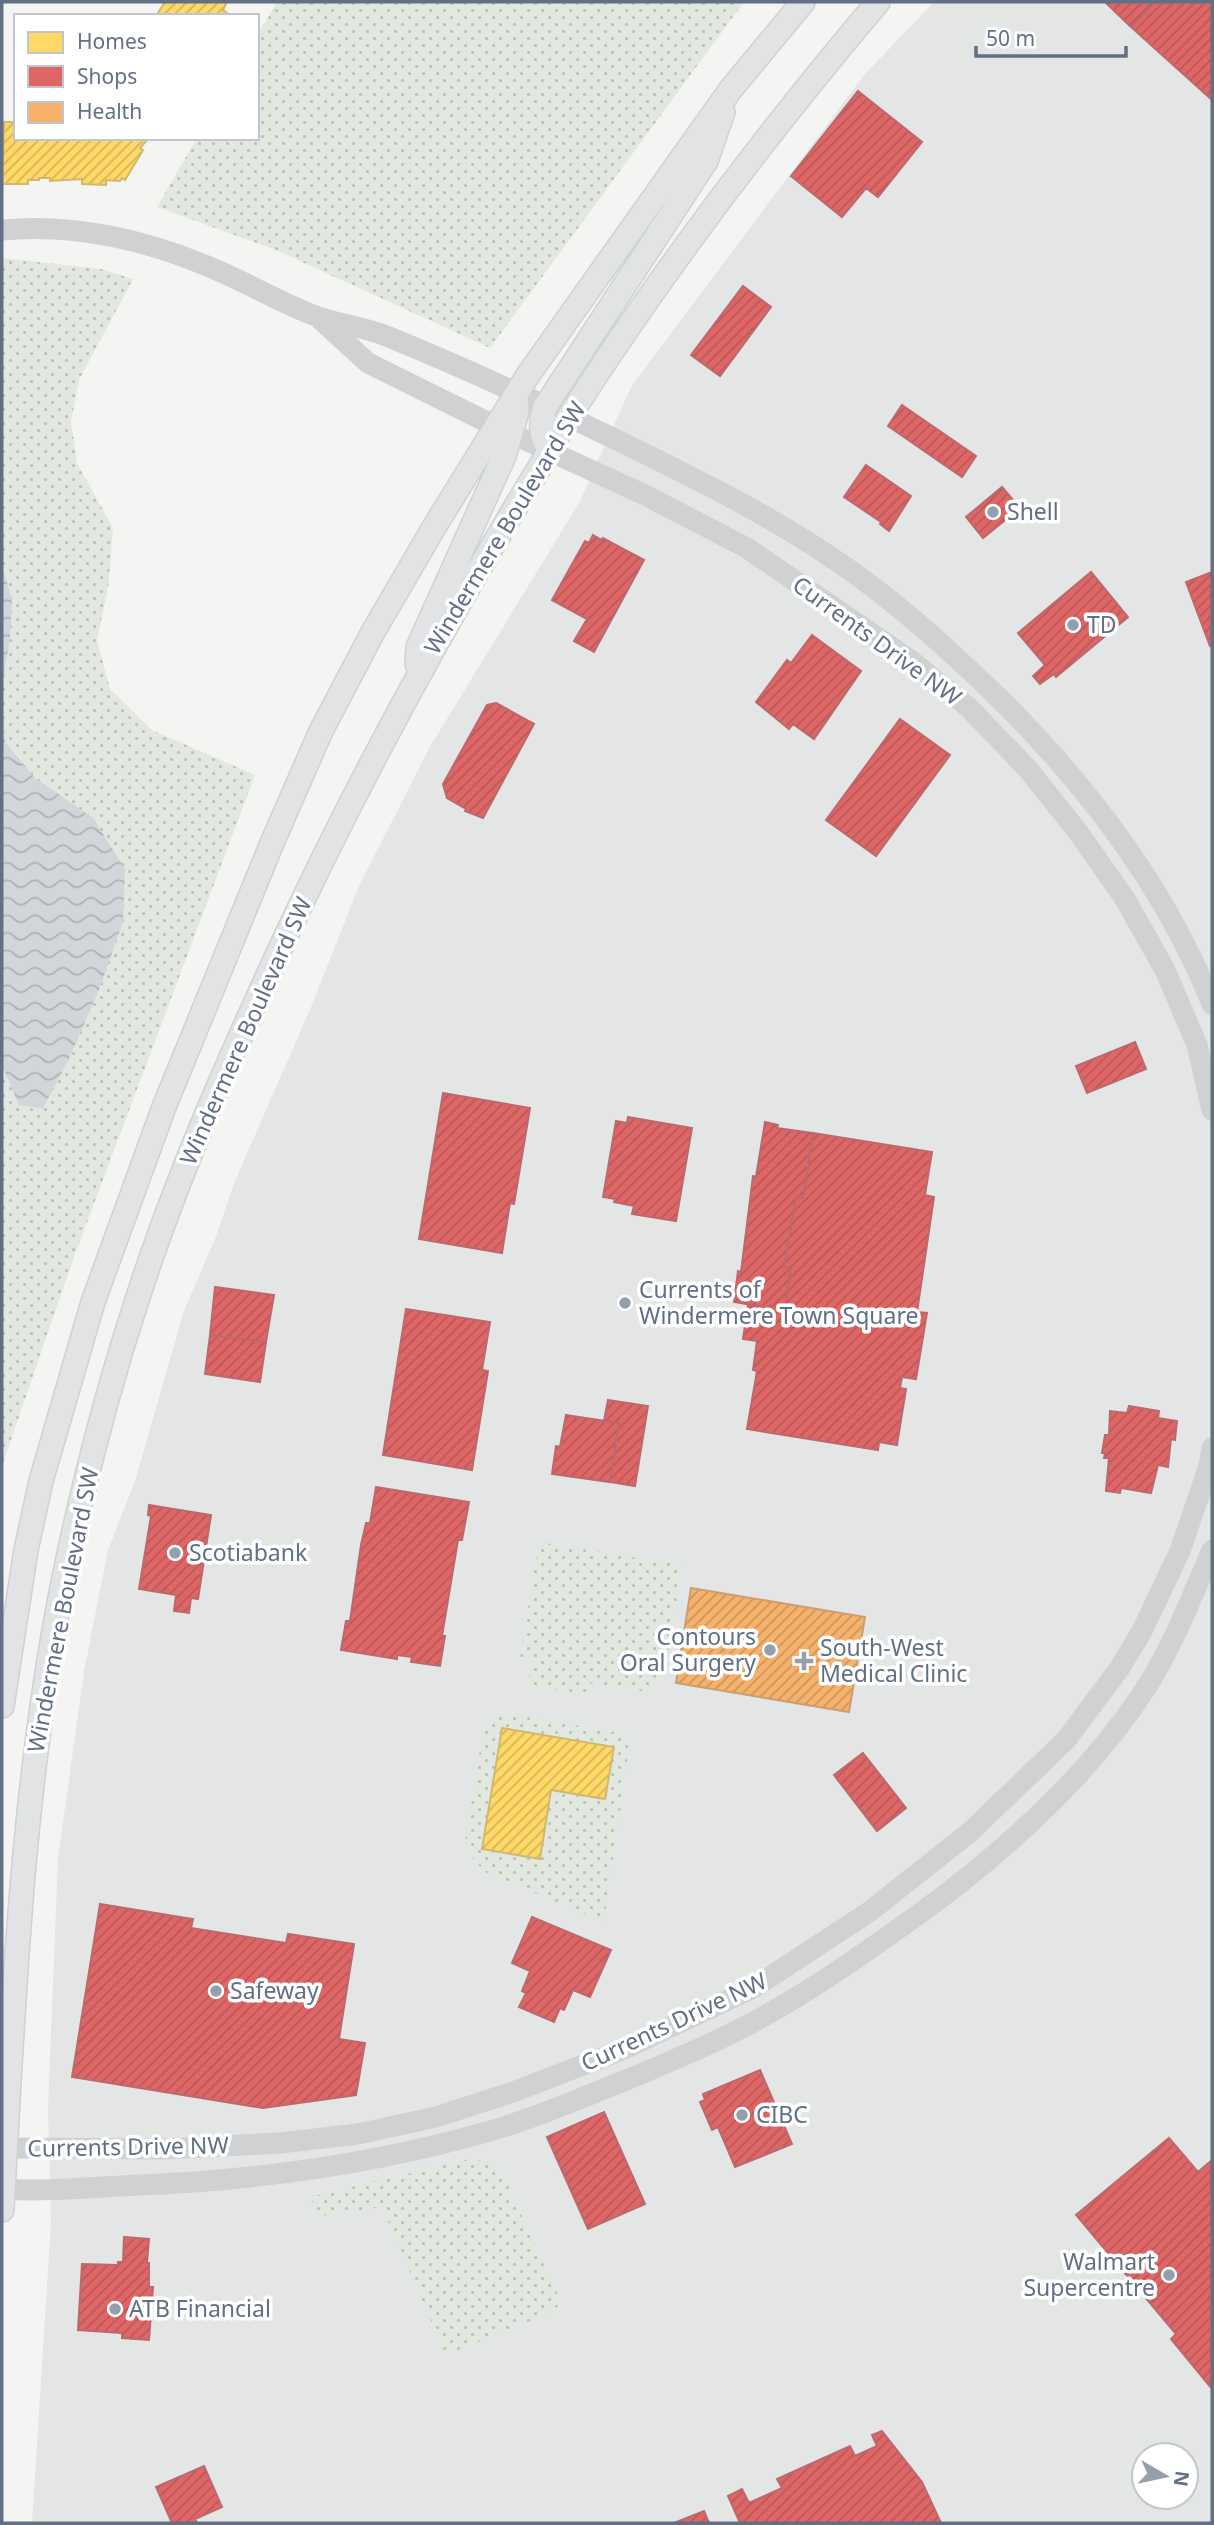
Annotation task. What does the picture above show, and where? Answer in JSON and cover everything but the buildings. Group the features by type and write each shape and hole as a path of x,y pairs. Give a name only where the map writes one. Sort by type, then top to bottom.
{"main road":[{"name":"Windermere Boulevard SW","path":"2,1706 26,1550 48,1454 93,1302 164,1107 321,731 373,632 504,430 516,393 731,89 803,2"},
{"name":"Windermere Boulevard SW","path":"2,2196 3,2148 33,1761 66,1567 91,1461 137,1298 200,1132 318,867 415,682 487,553 569,417 646,304 771,132 878,2"},
{"path":"550,450 544,443 541,419 545,407 706,161 731,89"},
{"path":"415,682 418,647 504,430"}],"street":[{"path":"2,230 20,228 87,232 152,245 212,267 317,317"},
{"name":"Currents Drive NW","path":"317,317 384,335 569,417 722,492 840,563 915,621 987,685 1054,754 1112,826 1162,901 1202,978 1212,1004"},
{"name":"Currents Drive NW","path":"317,317 368,363 645,495 747,548 913,662 969,708 1027,768 1078,832 1125,899 1165,970 1197,1045 1212,1110"},
{"name":"Currents Drive NW","path":"3,2148 166,2149 280,2143 358,2134 436,2117 513,2092 622,2050 753,1989 869,1912 950,1848 1066,1740 1119,1670 1142,1631 1180,1551 1209,1466 1212,1448"},
{"name":"Currents Drive NW","path":"2,2196 41,2191 215,2182 336,2167 421,2150 503,2127 595,2093 679,2057 768,2014 873,1947 948,1893 1018,1834 1084,1769 1142,1695 1166,1655 1212,1550"}],"shaded area":[{"path":"277,2 744,2 490,348 276,250 157,207 196,140 259,140 259,33"},
{"path":"934,2 1212,2 1212,2523 32,2523 51,2223 48,2108 58,1858 84,1672 108,1550 135,1481 184,1311 215,1239 235,1181 311,1007 359,886 431,745 579,503 631,387 864,75"},
{"path":"2,258 101,269 133,279 80,378 71,420 77,463 113,528 108,588 97,640 110,689 152,730 255,775 74,1257 2,1466"},
{"path":"539,1542 682,1565 664,1679 651,1677 648,1692 591,1683 589,1695 528,1685 532,1660 520,1658"},
{"path":"498,1712 631,1735 604,1922 485,1872 474,1860 465,1842 483,1731"},
{"path":"469,2159 492,2162 504,2177 562,2304 540,2317 446,2355 382,2207 320,2216 310,2197"}],"water":[{"path":"2,566 12,599 10,639 2,685"},
{"path":"2,690 5,742 34,777 93,818 125,869 123,922 99,990 68,1061 43,1108 19,1105 2,1065"}],"place":[{"name":"Shell","path":"993,512"},
{"name":"TD","path":"1073,625"},
{"name":"Currents of Windermere Town Square","path":"625,1303"},
{"name":"Scotiabank","path":"175,1553"},
{"name":"Contours Oral Surgery","path":"770,1650"},
{"name":"South-West Medical Clinic","path":"804,1661"},
{"name":"Safeway","path":"216,1991"},
{"name":"CIBC","path":"742,2115"},
{"name":"Walmart Supercentre","path":"1169,2275"},
{"name":"ATB Financial","path":"115,2309"}]}
